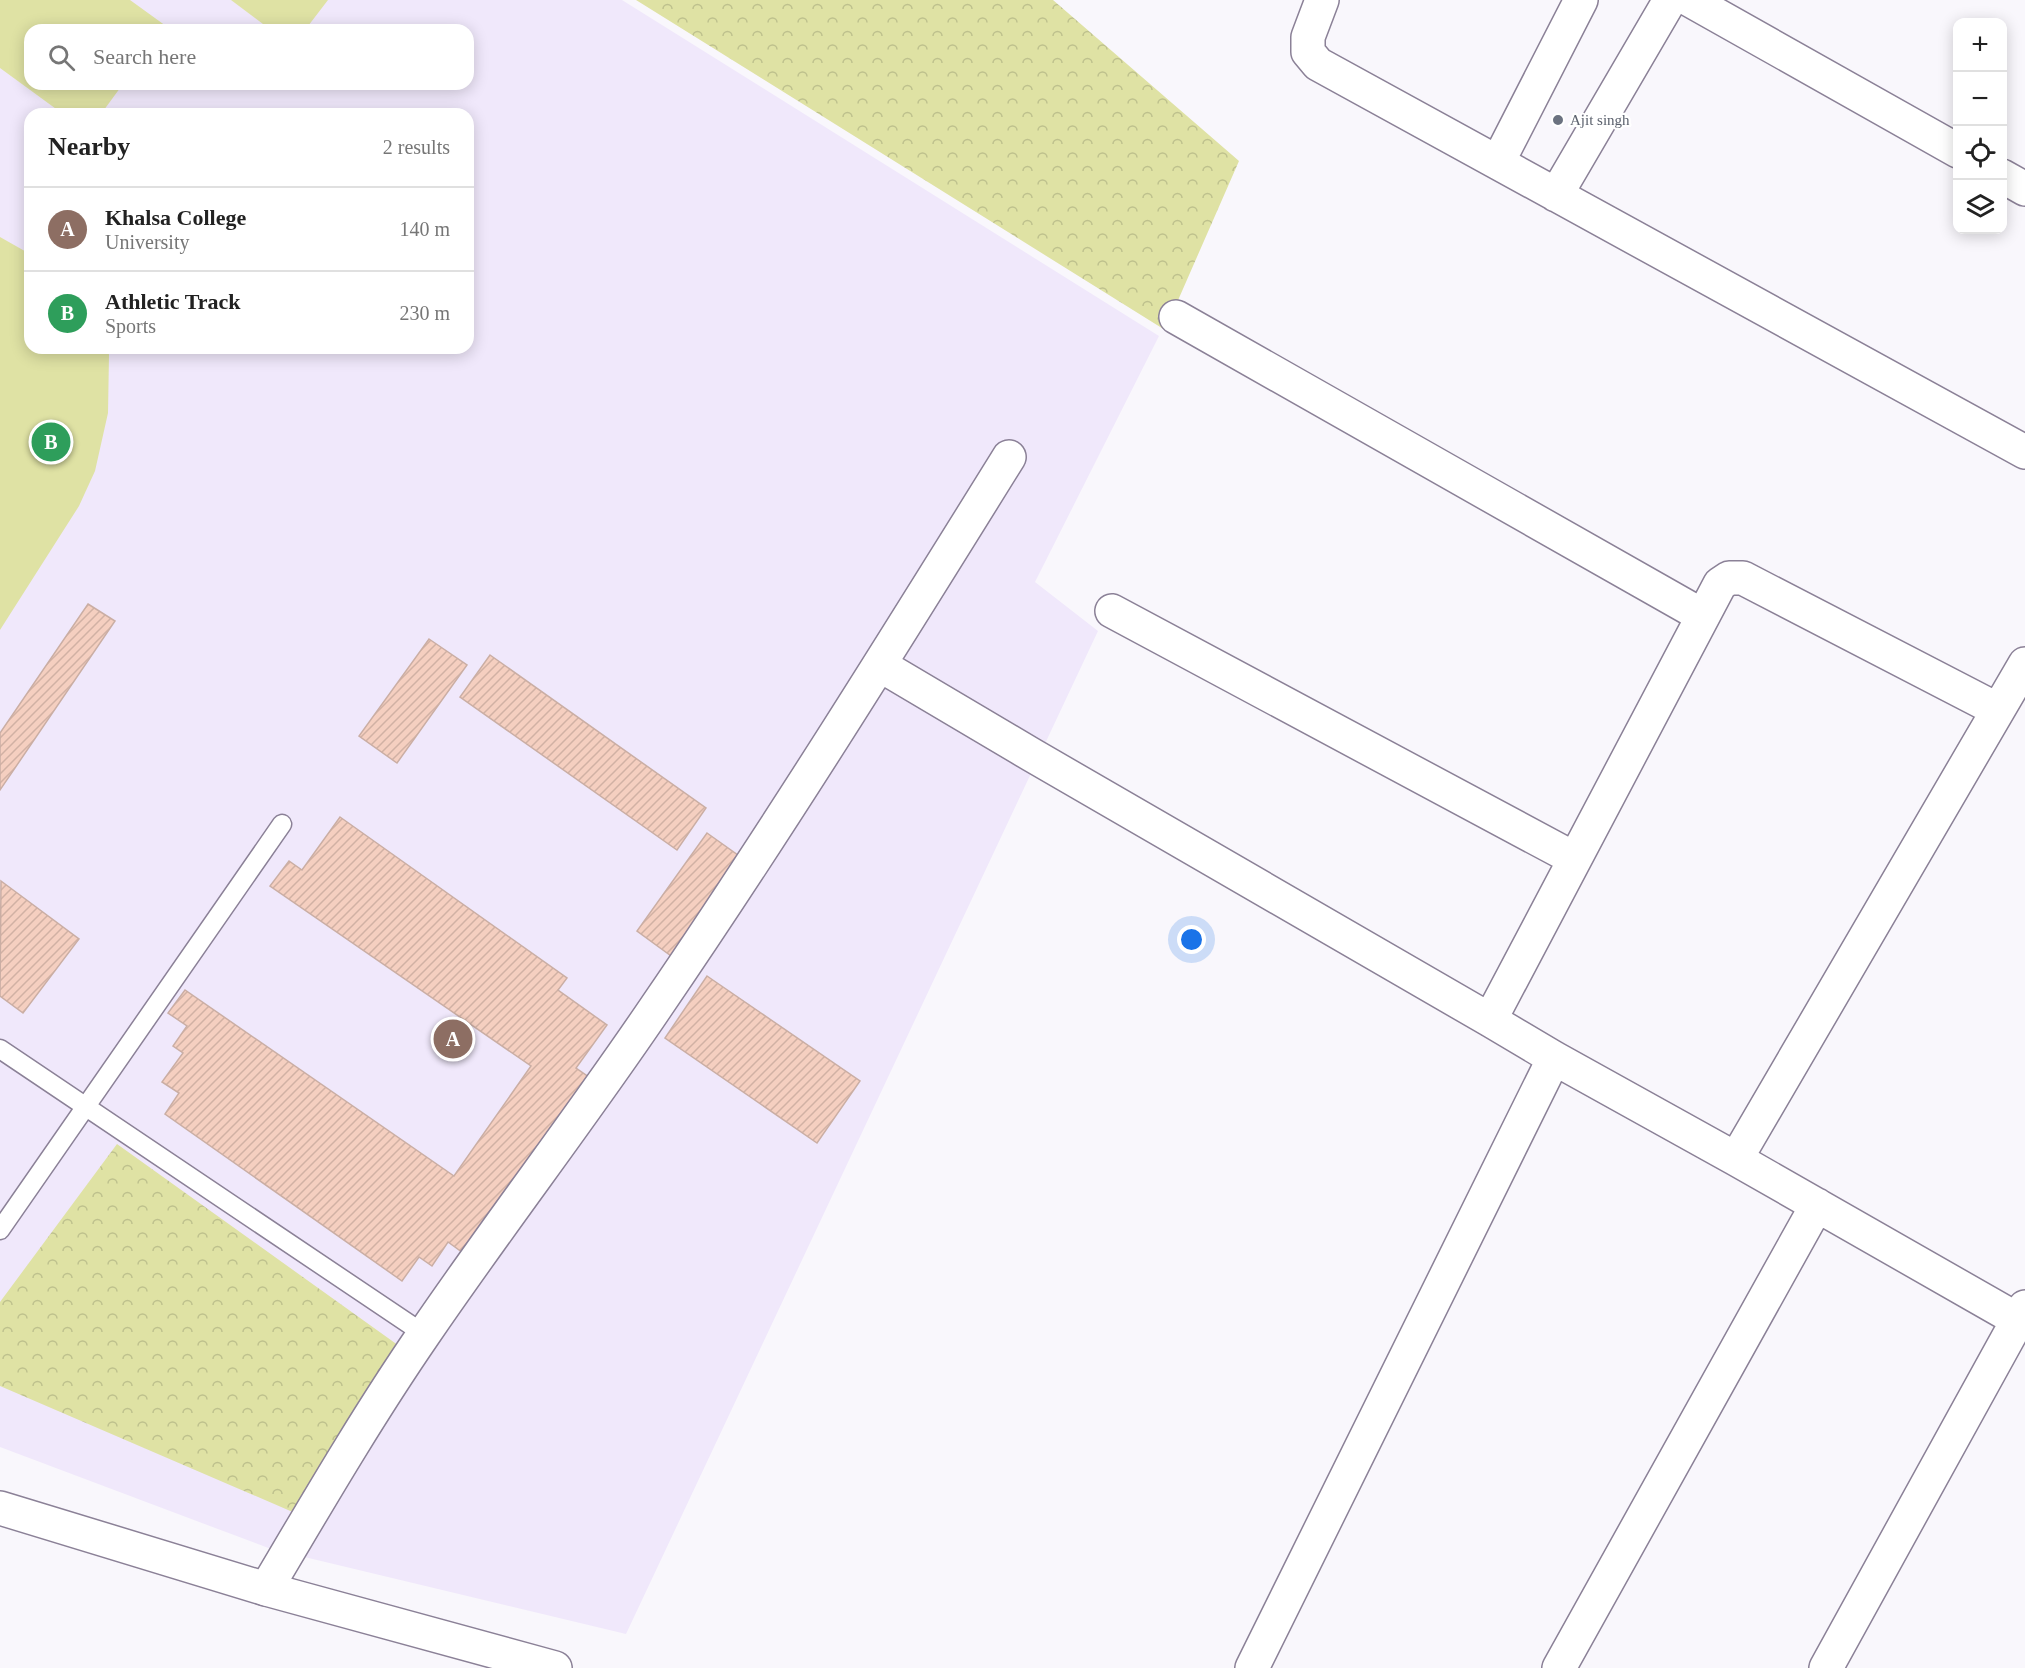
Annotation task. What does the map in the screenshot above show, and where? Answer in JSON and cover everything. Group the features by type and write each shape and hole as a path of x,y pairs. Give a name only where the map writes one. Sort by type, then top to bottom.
{"street":[{"path":"1497,162 1581,0"},
{"path":"1556,195 1670,0"},
{"path":"1690,0 1953,148"},
{"path":"1315,3 1308,37 1308,52 1318,64 2025,452"},
{"path":"2007,179 2025,189"},
{"path":"1176,317 1704,616"},
{"path":"266,1588 371,1415 424,1334 654,1010 774,830 1009,457"},
{"path":"1490,1020 1720,584 1730,578 1743,578 1998,710"},
{"path":"1112,610 1575,859"},
{"path":"1736,1159 2025,664"},
{"path":"880,665 1554,1058 2022,1316 1826,1668"},
{"path":"1252,1668 1554,1058"},
{"path":"1559,1668 1817,1205"},
{"path":"0,1508 266,1588 555,1668"}],"lane":[{"path":"0,1230 282,824"},
{"path":"0,1049 424,1334"}],"shaded area":[{"path":"0,0 622,0 1159,336 1035,582 1098,631 626,1634 271,1549 0,1447"}],"green space":[{"path":"0,0 130,0 163,24 24,24 24,86 0,68"},
{"path":"231,0 328,0 310,24 263,24"},
{"path":"636,0 1053,0 1239,161 1165,330"},
{"path":"30,90 119,90 105,108 55,108"},
{"path":"0,237 24,251 24,354 109,355 108,413 95,471 79,506 0,630"},
{"path":"117,1144 402,1348 295,1513 0,1386 0,1302"}],"building":[{"path":"88,604 115,621 0,790 0,733"},
{"path":"429,639 467,665 397,763 359,736"},
{"path":"490,655 706,808 677,850 460,697"},
{"path":"340,817 567,978 558,990 607,1025 576,1068 596,1082 470,1258 448,1242 432,1266 419,1257 402,1281 165,1114 179,1093 162,1082 183,1053 173,1046 187,1026 168,1013 185,990 454,1176 531,1066 270,886 289,861 302,870"},
{"path":"707,833 749,863 678,961 637,931"},
{"path":"1,881 79,939 23,1013 0,996"},
{"path":"707,976 860,1081 817,1143 665,1038"}],"place":[{"name":"Ajit singh","path":"1558,120"},
{"name":"Athletic Track","path":"51,442"},
{"name":"Khalsa College","path":"453,1039"}]}
